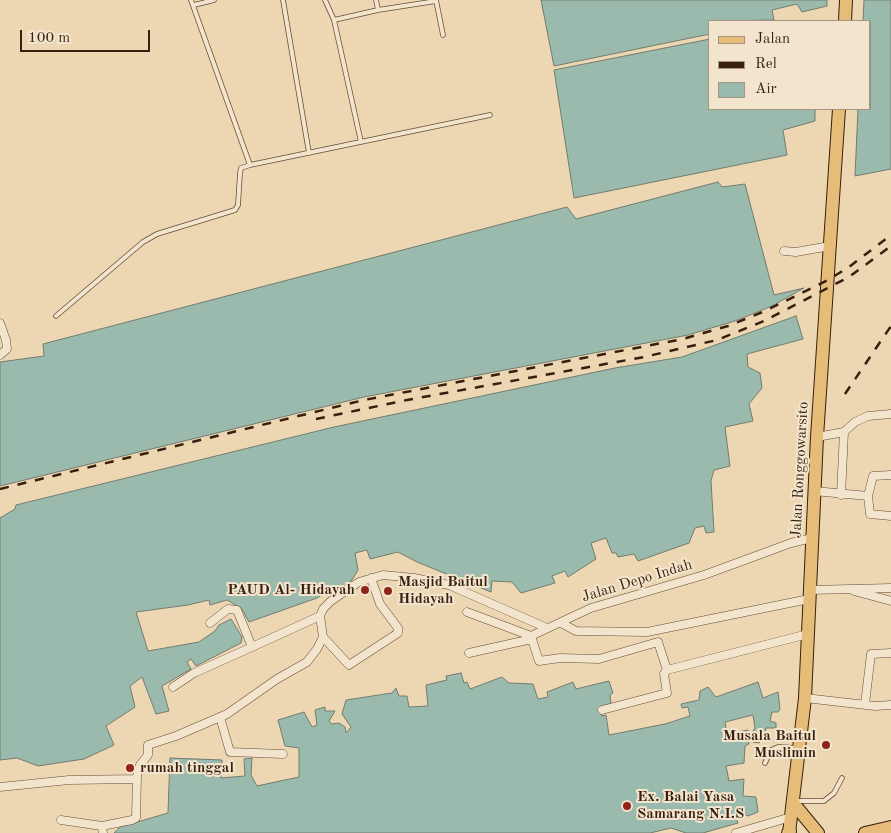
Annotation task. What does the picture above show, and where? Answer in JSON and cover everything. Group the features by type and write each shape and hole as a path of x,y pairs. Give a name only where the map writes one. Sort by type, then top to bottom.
{"main road":[{"path":"845,20 846,0"},
{"name":"Jalan Ronggowarsito","path":"789,832 805,698 817,437 839,110"},
{"path":"793,807 818,833"},
{"path":"866,833 891,826"}],"street":[{"path":"784,251 796,252 830,246"},
{"path":"0,323 7,351 0,355"},
{"path":"817,437 844,432 855,422 868,416 891,414"},
{"path":"841,495 844,432"},
{"path":"891,476 873,476 868,496 870,514 891,516"},
{"path":"814,491 868,496"},
{"name":"Jalan Depo Indah","path":"469,653 532,637 546,628 561,623 587,609 704,575 791,543 812,538"},
{"path":"173,687 194,673 320,616 331,601 359,582 383,575 449,585 483,598 546,628"},
{"path":"322,637 349,665 398,633 398,628 380,604 371,578"},
{"path":"561,623 576,631 648,632 810,595 845,589 891,588"},
{"path":"845,589 891,601"},
{"path":"210,623 228,610 237,610 252,647"},
{"path":"467,612 532,637 538,661 560,658 599,659 658,642 667,670"},
{"path":"61,820 102,830 136,818 138,769 148,755 148,745 176,736 220,717 237,708 277,679 307,662 317,650 322,637 320,616"},
{"path":"602,710 667,693 664,674 667,670 808,634"},
{"path":"866,704 872,654 891,654"},
{"path":"805,698 891,705"},
{"path":"220,717 230,752 283,754"},
{"path":"0,787 69,780 137,779"},
{"path":"736,833 793,807"}],"lane":[{"path":"214,0 192,2 250,165"},
{"path":"283,0 309,153"},
{"path":"325,0 334,20 361,142"},
{"path":"376,0 378,10"},
{"path":"334,20 436,0 442,35"},
{"path":"56,316 142,242 157,234 235,210 238,205 241,168 490,115"},
{"path":"765,763 771,750 778,747 800,748"},
{"path":"793,807 824,800 834,793 842,778"}],"water":[{"path":"541,0 827,0 827,6 802,12 797,4 772,10 774,20 708,20 708,34 554,66"},
{"path":"864,0 891,0 891,169 855,176 858,110 871,110 871,20 863,20"},
{"path":"708,39 708,110 815,110 815,121 783,130 787,155 574,198 554,70"},
{"path":"718,182 722,187 745,184 774,295 804,288 772,306 735,321 688,335 364,397 0,486 0,362 44,356 43,344 567,207 576,219"},
{"path":"796,316 803,339 747,354 748,367 760,373 762,388 749,404 753,421 725,427 730,466 714,470 711,481 714,532 706,533 704,526 695,528 689,543 638,561 634,554 618,557 616,553 612,553 606,538 591,543 596,559 568,577 565,571 552,576 555,583 521,593 512,582 492,581 491,592 417,562 398,552 370,559 367,550 355,553 358,570 352,580 343,587 336,586 317,598 249,622 242,609 227,600 210,605 209,600 188,605 136,612 148,651 199,642 215,631 219,625 231,619 242,637 241,643 196,666 191,659 187,662 191,669 162,686 169,711 156,714 142,677 130,686 135,707 106,726 114,745 84,759 38,766 17,758 0,760 0,518 15,509 16,505 334,427 615,368 682,357"},
{"path":"461,673 464,683 467,682 470,689 502,677 509,683 533,684 538,699 548,697 547,692 573,682 576,689 609,681 613,693 610,695 611,704 600,709 602,716 606,715 609,735 665,724 690,716 688,707 682,708 681,704 699,700 700,691 708,687 716,697 758,682 763,698 778,692 780,709 778,712 772,712 770,721 776,723 776,728 766,728 764,737 759,743 753,742 751,734 755,728 753,715 725,722 727,734 748,730 749,744 745,746 744,763 726,766 729,781 744,779 743,796 756,797 758,812 748,816 741,813 736,817 738,823 703,833 686,833 671,828 650,833 114,833 120,827 168,813 170,758 222,760 221,778 245,776 244,759 252,758 251,775 257,786 299,777 299,748 285,746 278,720 304,712 312,727 317,725 315,710 325,707 325,711 335,711 329,721 332,724 339,723 345,727 346,733 351,727 342,714 346,700 392,693 396,688 399,696 407,696 409,707 428,706 426,685 447,680 446,676"}],"railway":[{"path":"0,489 364,400 683,339 728,326 765,311 828,280 849,267 891,235"},
{"path":"316,419 407,400 644,357 717,340 764,321 849,277 891,246"},
{"path":"845,394 891,326"}],"place":[{"name":"PAUD Al- Hidayah","path":"365,590"},
{"name":"Masjid Baitul Hidayah","path":"388,591"},
{"name":"Musala Baitul Muslimin","path":"826,745"},
{"name":"rumah tinggal","path":"130,768"},
{"name":"Ex. Balai Yasa Samarang N.I.S","path":"627,806"}]}
